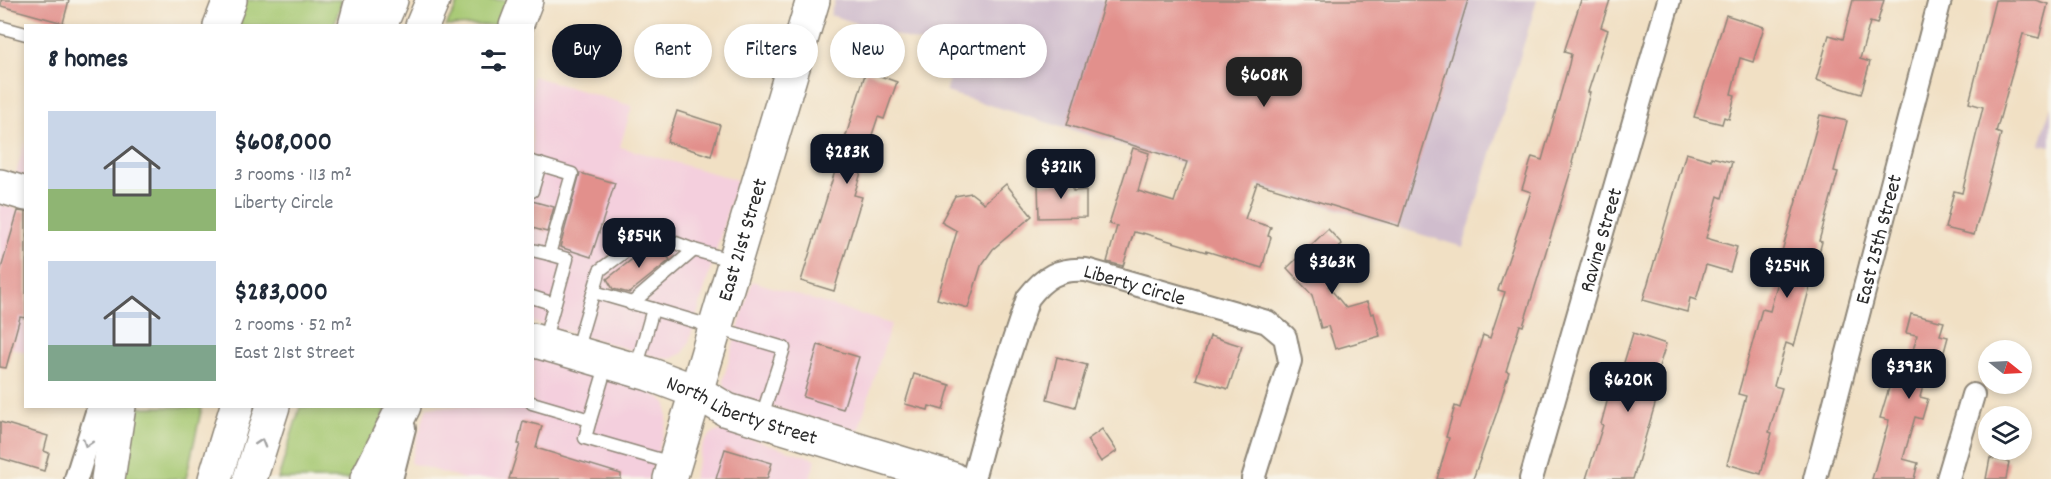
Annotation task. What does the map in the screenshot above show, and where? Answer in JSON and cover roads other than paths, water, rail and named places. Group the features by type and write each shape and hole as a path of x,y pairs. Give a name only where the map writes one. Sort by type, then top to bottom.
{"main road":[{"path":"221,24 230,0"},
{"path":"356,24 362,0"},
{"path":"381,24 391,0"},
{"path":"423,24 433,0"},
{"path":"517,24 526,0"},
{"name":"East 21st Street","path":"672,471 813,0"},
{"path":"0,186 24,193"},
{"name":"North Liberty Street","path":"538,341 622,366 697,392 727,410 953,479"},
{"path":"108,479 119,408"},
{"path":"215,479 236,408"},
{"path":"250,479 272,408"},
{"path":"367,479 403,408"}],"street":[{"path":"214,24 220,0"},
{"name":"Ravine Street","path":"1531,479 1669,0"},
{"name":"East 25th Street","path":"1815,479 1940,0"},
{"name":"Liberty Circle","path":"973,479 997,391 1028,298 1036,287 1049,276 1073,269 1086,270 1267,322 1285,338 1290,361 1253,479"},
{"path":"1948,479 1973,395"},
{"path":"76,479 98,408"},
{"path":"391,479 409,408"}],"lane":[{"path":"0,27 24,33"},
{"path":"536,163 572,174 549,254"},
{"path":"576,352 600,270 629,255 650,233 694,250 735,261"},
{"path":"534,250 567,259 554,303 538,341"},
{"path":"631,304 648,284 694,250"},
{"path":"594,292 784,348 761,421"},
{"path":"534,298 554,303"},
{"path":"653,309 590,420 585,438 672,471"},
{"path":"534,404 590,420"}]}
